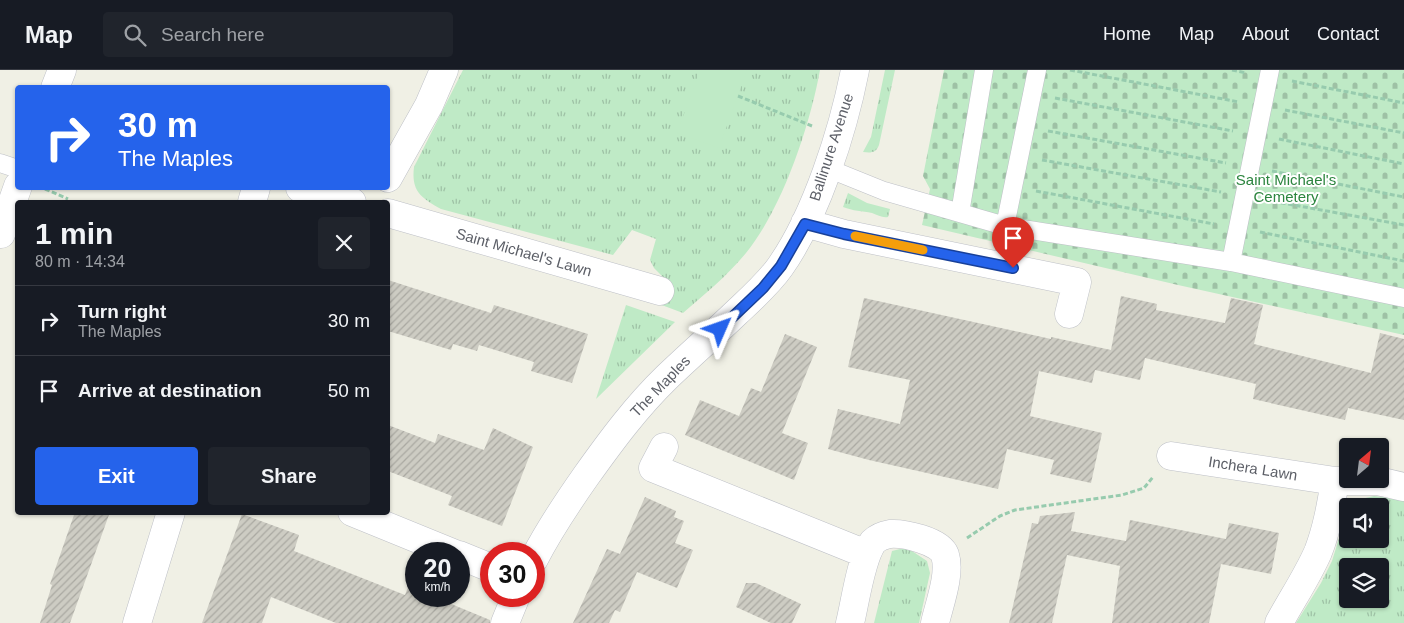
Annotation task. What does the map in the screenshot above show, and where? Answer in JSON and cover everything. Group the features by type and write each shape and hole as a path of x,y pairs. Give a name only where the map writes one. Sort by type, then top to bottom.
{"street":[{"path":"56,85 62,70"},
{"path":"390,174 429,104 444,70"},
{"name":"Ballinure Avenue","path":"805,224 838,136 855,70"},
{"path":"1,234 17,190"},
{"path":"307,190 345,200"},
{"name":"Saint Michael's Lawn","path":"390,214 660,291"},
{"path":"805,224 844,234 1077,282 1069,314"},
{"name":"The Maples","path":"543,542 559,514 608,444 636,409 763,288 781,266 805,224"},
{"path":"664,447 653,468 866,554"},
{"name":"Inchera Lawn","path":"1171,456 1335,481 1378,481 1404,487"},
{"path":"1279,623 1318,552 1326,527 1335,481"},
{"path":"137,623 170,515"},
{"path":"359,515 426,542"},
{"path":"850,623 866,554 874,541 884,535 892,534 925,539 945,554 945,581 935,623"},
{"path":"505,623 512,607"}],"lane":[{"path":"960,213 984,70"},
{"path":"1005,226 1037,70"},
{"path":"1231,262 1269,73"},
{"path":"0,163 15,168"},
{"path":"827,168 884,191 1005,226 1231,262 1404,298"}],"path":[{"path":"1232,70 1269,73 1404,103"},
{"path":"1032,94 1404,164"},
{"path":"738,96 838,136"},
{"path":"1025,127 1404,196"},
{"path":"1019,156 1404,225"},
{"path":"1013,187 1238,228 1404,261"},
{"path":"47,190 68,199"},
{"path":"945,554 985,525 1015,510 1122,495 1144,488 1171,456"}],"green space":[{"path":"463,70 820,70 802,141 783,191 771,214 759,235 739,261 716,285 683,313 659,304 666,286 663,277 654,268 650,260 656,239 632,230 613,255 441,209 419,193 414,182 414,167"},
{"path":"700,70 747,70 719,148 677,133"},
{"path":"885,70 895,70 879,145 873,152 863,152 871,137"},
{"name":"Saint Michael's Cemetery","path":"944,70 1404,70 1404,335 1178,285 922,225 930,189 923,176"},
{"path":"848,193 867,203 890,209 888,217 843,207"},
{"path":"626,305 675,322 596,399"},
{"path":"1374,496 1389,498 1366,498"},
{"path":"1389,498 1404,500 1404,623 1296,623 1321,583 1332,561 1339,538 1339,548 1389,548"},
{"path":"909,549 927,561 930,573 919,623 874,623 892,551"}],"building":[{"path":"390,281 491,313 494,305 588,334 572,383 531,371 534,362 479,345 477,351 453,344 451,350 390,332"},
{"path":"1121,296 1157,304 1156,310 1225,323 1231,298 1263,305 1254,344 1371,373 1380,333 1404,339 1404,420 1348,408 1345,420 1253,399 1256,384 1145,358 1140,380 1095,370 1092,383 1039,371 1030,416 1102,433 1091,483 1050,474 1054,460 1007,449 998,489 828,449 838,409 900,424 910,380 848,367 864,298 1051,339 1051,337 1111,350"},
{"path":"785,334 817,347 782,433 808,443 794,480 685,435 700,400 739,416 751,388 761,392"},
{"path":"390,426 435,443 438,434 484,450 493,428 533,447 502,526 448,505 452,496 390,472"},
{"path":"645,497 676,511 674,517 684,521 675,543 693,550 677,588 637,572 620,612 615,610 609,623 573,623 607,549 620,554"},
{"path":"1075,512 1071,531 1126,541 1130,520 1226,539 1229,523 1279,533 1271,574 1221,564 1209,623 1112,623 1120,566 1067,555 1052,623 1009,623 1032,523 1038,524 1040,516"},
{"path":"74,515 109,515 70,623 40,623 52,585 50,584"},
{"path":"242,515 299,535 294,551 405,595 405,607 459,607 490,620 490,623 336,623 271,597 262,623 202,623"},
{"path":"746,583 756,583 801,604 792,623 771,623 736,607"}],"slow traffic":[{"path":"855,236 923,250"}],"route":[{"path":"720,329 763,288 781,266 805,224 844,234 1013,268"}]}
